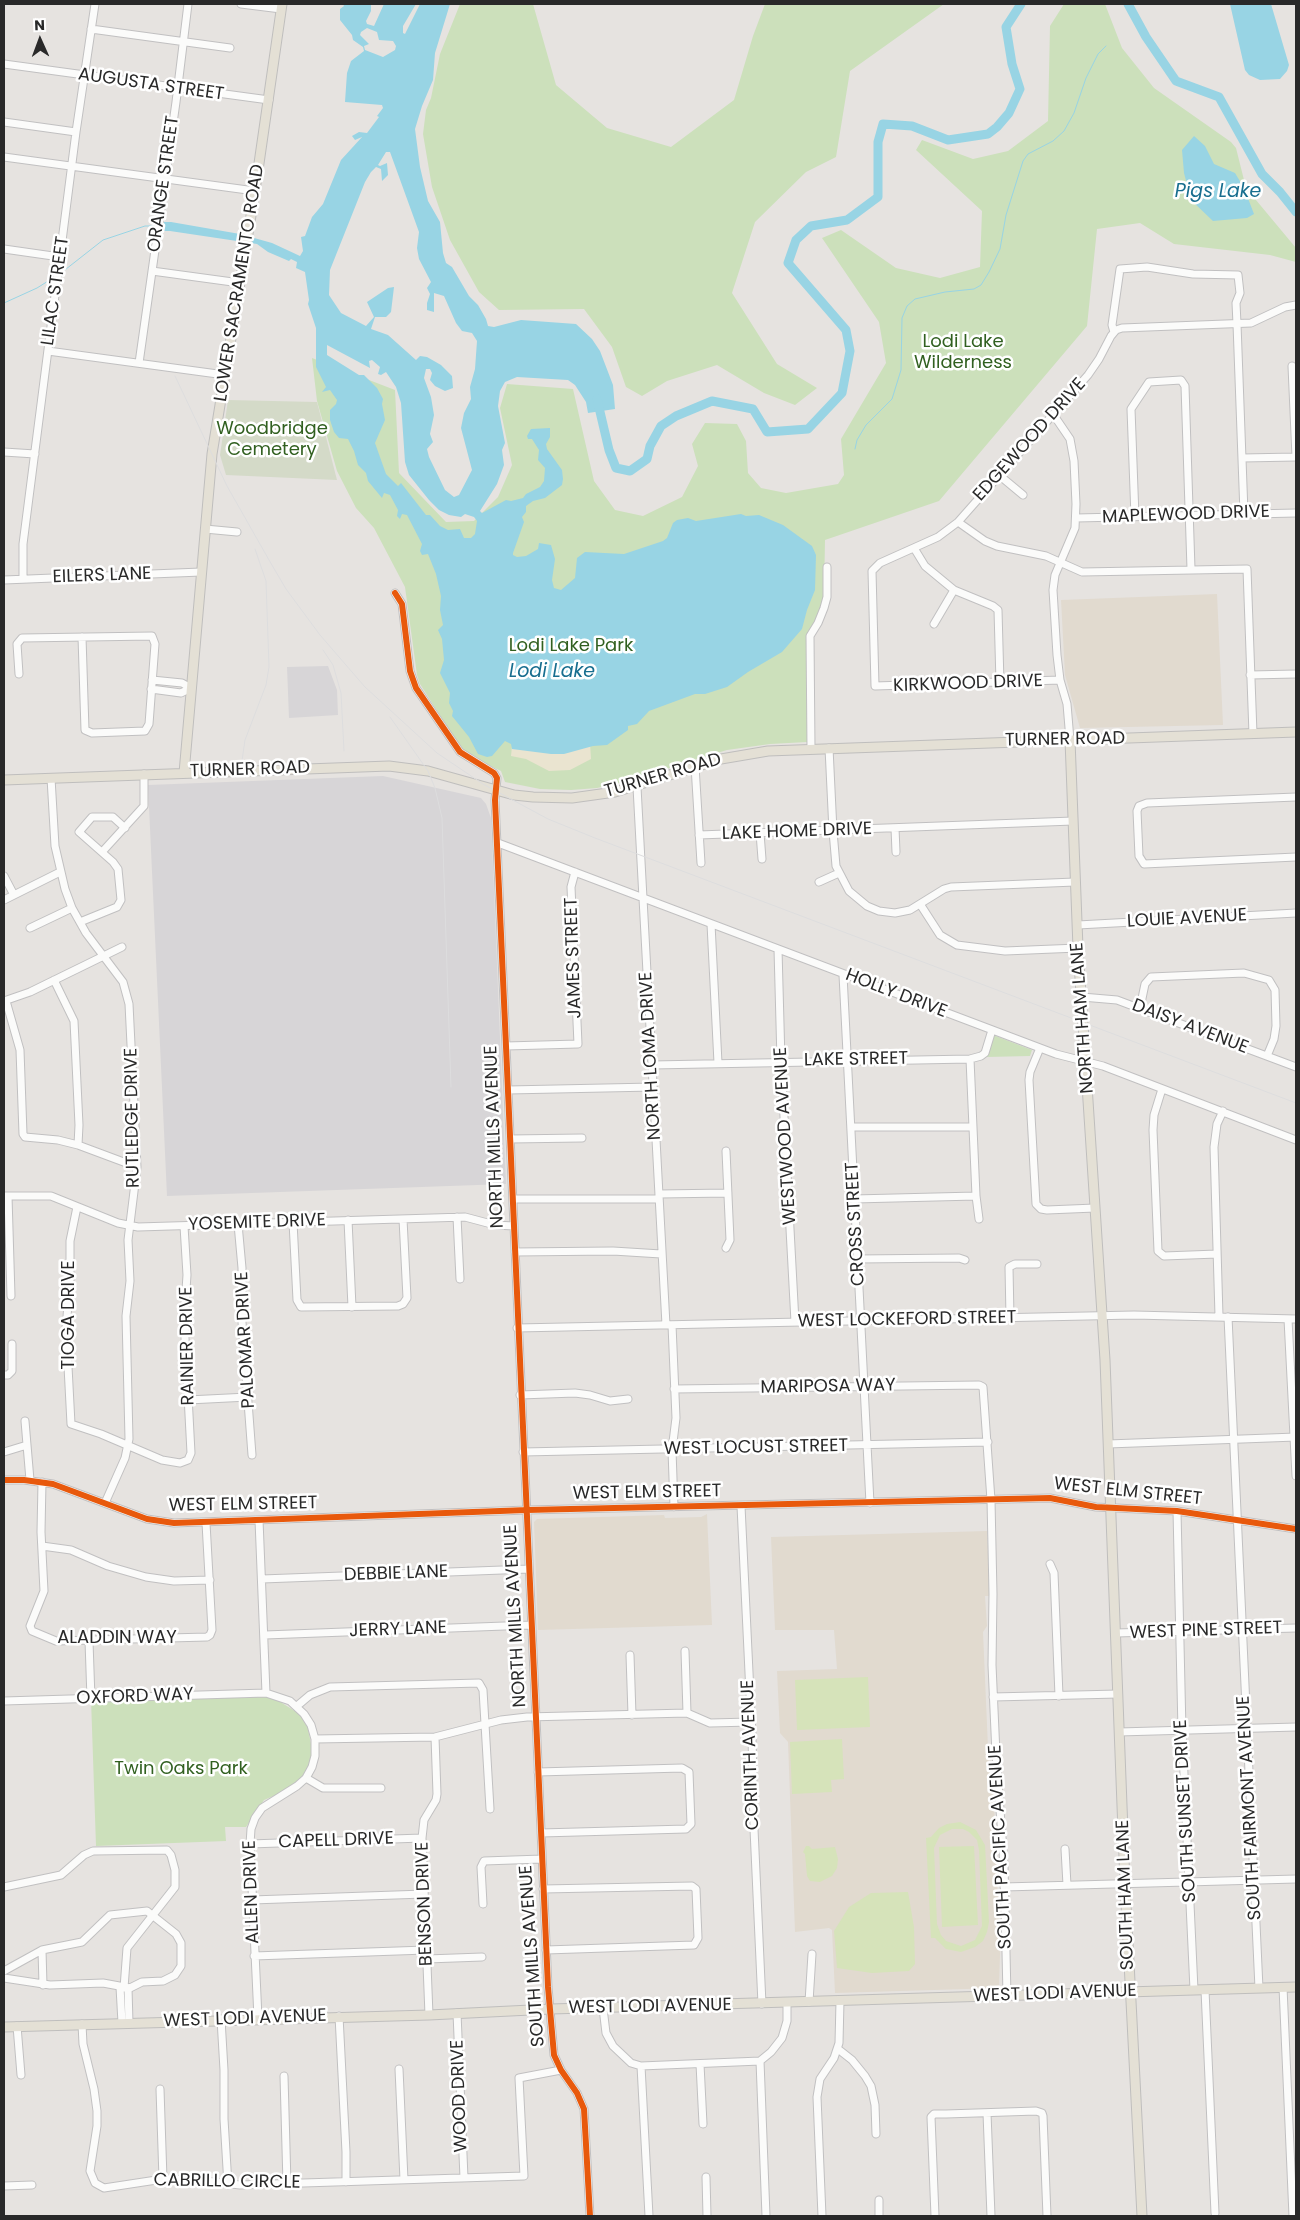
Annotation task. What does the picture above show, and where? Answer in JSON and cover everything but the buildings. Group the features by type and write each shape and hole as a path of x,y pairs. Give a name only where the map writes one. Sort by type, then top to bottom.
{"main road":[{"name":"LOWER SACRAMENTO ROAD","path":"184,773 212,454 256,192 282,6"},
{"name":"TURNER ROAD","path":"4,780 396,766 437,773 496,790 532,797 572,798 606,794 637,787 695,766 744,754 811,748 1296,732"},
{"name":"NORTH HAM LANE","path":"1070,740 1078,948 1102,1315 1116,1633"},
{"name":"SOUTH HAM LANE","path":"1116,1633 1125,1884 1142,2216"},
{"name":"WEST LODI AVENUE","path":"4,2026 429,2015 550,2009 1296,1987"}],"street":[{"name":"LILAC STREET","path":"23,579 23,551 58,269 94,4"},
{"name":"ORANGE STREET","path":"139,364 188,4"},
{"path":"241,4 282,6"},
{"path":"91,29 230,48"},
{"name":"AUGUSTA STREET","path":"4,64 269,100"},
{"path":"4,122 76,132"},
{"path":"4,157 72,168 256,192"},
{"path":"4,249 60,257"},
{"path":"1244,513 1236,324 1236,303 1240,293 1240,280 1236,274 1193,274 1159,268 1127,268 1118,271 1112,324 1114,332 1122,328 1236,324 1251,323 1285,307 1296,305"},
{"path":"152,271 240,283"},
{"name":"EDGEWOOD DRIVE","path":"876,686 872,571 880,563 938,537 958,522 1088,375 1100,359 1114,332"},
{"path":"48,351 225,375"},
{"path":"1242,458 1296,458 1292,366"},
{"path":"1135,517 1131,409 1149,382 1182,381 1185,386 1191,569"},
{"name":"NORTH HAM LANE","path":"1053,414 1064,428 1072,447 1076,518 1075,528 1061,561 1053,590 1060,680 1067,704 1070,740"},
{"path":"4,452 36,454"},
{"path":"999,475 1023,495"},
{"name":"MAPLEWOOD DRIVE","path":"1076,518 1296,512"},
{"path":"958,522 985,541 997,546 1046,556 1061,561 1076,570 1086,572 1247,569 1253,734"},
{"path":"205,529 237,532"},
{"path":"914,548 925,566 954,590 993,606 998,610 1000,684"},
{"path":"811,748 810,636 818,623 827,597 827,567"},
{"name":"EILERS LANE","path":"4,580 201,572"},
{"path":"934,624 954,590"},
{"name":"NORTH MILLS AVENUE","path":"395,593 403,608 410,671 414,683 460,752 496,774 520,1395 536,1716"},
{"path":"19,674 17,644 22,638 82,637 152,636 155,644 149,724 146,731 88,732 85,730 82,637"},
{"path":"1250,675 1296,674"},
{"path":"152,680 182,683 191,688"},
{"name":"KIRKWOOD DRIVE","path":"876,686 1000,684 1060,680"},
{"path":"151,689 181,692 191,688"},
{"path":"829,748 833,831 839,873 849,891 858,900 879,911 895,913 903,912 951,887 1075,882"},
{"path":"695,766 701,863"},
{"path":"102,852 125,828 144,804 144,774"},
{"name":"RUTLEDGE DRIVE","path":"51,778 54,838 60,872 72,908 103,956 123,982 130,1004 137,1167 129,1226 130,1281 126,1316 130,1419 128,1446 117,1479 105,1503"},
{"name":"NORTH LOMA DRIVE","path":"637,787 661,1254 669,1325 676,1427 672,1450 674,1507"},
{"path":"1296,797 1147,803 1139,806 1137,811 1139,856 1142,862 1148,865 1296,856"},
{"path":"80,922 117,907 121,900 118,869 79,832 92,817 113,817 125,828"},
{"name":"LAKE HOME DRIVE","path":"699,835 1073,821"},
{"name":"LAKE HOME DRIVE","path":"895,828 896,852"},
{"path":"760,833 762,859"},
{"name":"HOLLY DRIVE","path":"498,843 1056,1054 1086,1061 1296,1140"},
{"path":"4,900 60,872"},
{"name":"JAMES STREET","path":"506,1046 578,1044 571,887 575,872"},
{"path":"819,882 839,873"},
{"path":"4,876 14,895"},
{"path":"920,904 940,935 957,945 1004,951 1078,948"},
{"path":"30,928 72,908"},
{"name":"LOUIE AVENUE","path":"1078,925 1296,913"},
{"path":"712,924 718,1063"},
{"path":"122,947 5,1001 20,1050 23,1134 25,1137 58,1140 78,1145 137,1167"},
{"name":"WESTWOOD AVENUE","path":"778,949 781,1061 795,1322"},
{"path":"1140,1008 1145,984 1151,977 1244,974 1269,980 1275,990 1276,1026 1274,1039 1266,1056"},
{"name":"CROSS STREET","path":"844,975 870,1503"},
{"path":"54,980 74,1021 79,1125 78,1145"},
{"name":"DAISY AVENUE","path":"1082,998 1108,998 1140,1008 1296,1067"},
{"path":"979,1219 976,1196 970,1058 981,1056 985,1053 992,1030"},
{"path":"1040,1048 1032,1064 1029,1080 1036,1204 1041,1209 1048,1210 1095,1208"},
{"name":"LAKE STREET","path":"652,1065 970,1058"},
{"path":"508,1090 653,1087"},
{"path":"1162,1089 1154,1115 1152,1130 1157,1242 1160,1254 1217,1254"},
{"path":"1220,1316 1214,1148 1217,1124 1223,1111"},
{"path":"851,1127 973,1127"},
{"path":"510,1139 582,1138"},
{"path":"726,1151 730,1240 726,1248"},
{"path":"513,1199 659,1197 728,1193"},
{"path":"6,1196 12,1296"},
{"name":"YOSEMITE DRIVE","path":"6,1196 51,1196 129,1226 184,1226 457,1217 470,1217 500,1225 514,1226"},
{"path":"854,1199 976,1196"},
{"name":"TIOGA DRIVE","path":"77,1207 70,1241 70,1282 66,1328 71,1424 128,1446"},
{"path":"457,1217 460,1279"},
{"path":"293,1222 298,1302 301,1307 352,1307 401,1305 406,1302 403,1219"},
{"path":"348,1220 352,1307"},
{"name":"PALOMAR DRIVE","path":"238,1224 252,1455"},
{"name":"RAINIER DRIVE","path":"128,1446 162,1460 183,1462 188,1460 191,1453 184,1320 187,1276 184,1226"},
{"path":"515,1252 613,1251 661,1254"},
{"path":"857,1259 958,1258 965,1260"},
{"path":"1010,1318 1009,1267 1015,1264 1037,1264"},
{"name":"WEST LOCKEFORD STREET","path":"518,1328 1102,1315 1296,1319"},
{"name":"SOUTH FAIRMONT AVENUE","path":"1228,1317 1239,1520 1246,1729 1259,1988"},
{"path":"1288,1319 1294,1382 1296,1476"},
{"path":"4,1375 8,1375 12,1370 12,1344"},
{"name":"MARIPOSA WAY","path":"674,1389 981,1386"},
{"name":"SOUTH PACIFIC AVENUE","path":"981,1386 984,1391 991,1500 993,1697 1004,1864 1007,1996"},
{"path":"520,1395 575,1393 610,1401 628,1399"},
{"path":"188,1400 248,1396"},
{"path":"26,1421 30,1480"},
{"path":"1108,1444 1295,1437"},
{"name":"WEST LOCUST STREET","path":"523,1452 988,1442"},
{"path":"4,1452 27,1446"},
{"name":"WEST ELM STREET","path":"4,1480 30,1480 66,1487 147,1519 174,1523 526,1510 1050,1498 1111,1508 1177,1511 1296,1529"},
{"path":"42,1482 42,1546 61,1547 108,1566 146,1577 174,1581 210,1580 206,1523"},
{"name":"CORINTH AVENUE","path":"741,1506 762,2004"},
{"name":"SOUTH SUNSET DRIVE","path":"1177,1511 1182,1731 1194,1990"},
{"path":"259,1520 266,1693 279,1696 297,1706 311,1725 315,1739 315,1756 306,1778 323,1788 381,1788"},
{"name":"ALADDIN WAY","path":"42,1546 44,1594 30,1626 32,1631 56,1641 209,1636 212,1630 210,1580"},
{"path":"1050,1564 1054,1573 1059,1696"},
{"name":"DEBBIE LANE","path":"262,1579 529,1569"},
{"name":"JERRY LANE","path":"265,1635 532,1625"},
{"name":"WEST PINE STREET","path":"1116,1633 1296,1628"},
{"path":"90,1641 91,1699"},
{"path":"685,1651 687,1713"},
{"path":"630,1655 632,1714"},
{"path":"297,1706 310,1695 330,1687 474,1682 480,1684 483,1690 490,1810"},
{"name":"OXFORD WAY","path":"4,1701 266,1693"},
{"path":"993,1697 1118,1694"},
{"path":"315,1739 435,1737 508,1719 536,1716 687,1713 710,1723 751,1722"},
{"name":"SOUTH MILLS AVENUE","path":"536,1716 552,2045 560,2070 577,2093 584,2109 590,2216"},
{"path":"1119,1732 1296,1727"},
{"name":"BENSON DRIVE","path":"429,2015 422,1838 424,1820 436,1800 437,1794 435,1737"},
{"path":"538,1772 687,1769 689,1772 691,1822 690,1827 686,1829 541,1833"},
{"name":"ALLEN DRIVE","path":"258,2018 254,1956 251,1829 262,1808 306,1778"},
{"name":"CAPELL DRIVE","path":"250,1844 422,1838"},
{"path":"4,1887 61,1875 84,1855 93,1851 162,1849 171,1855 177,1881 176,1887 125,1952 125,2023"},
{"path":"1065,1849 1067,1885"},
{"path":"483,1904 481,1867 484,1861 542,1859"},
{"path":"1004,1887 1296,1879"},
{"path":"543,1890 695,1888 698,1932 697,1943 689,1946 546,1950"},
{"path":"252,1900 424,1894"},
{"path":"4,1972 42,1950 82,1942 110,1915 147,1911 180,1939 181,1966 176,1975 170,1979 142,1982 124,1987 103,1983 43,1985 4,1978"},
{"path":"42,1950 43,1985"},
{"path":"254,1956 426,1950"},
{"path":"809,2002 812,1954"},
{"path":"427,1959 482,1958"},
{"path":"1283,1987 1294,2216"},
{"path":"1205,1990 1214,2213"},
{"path":"822,2216 817,2097 820,2079 838,2049 841,2033 840,2001"},
{"path":"603,2008 606,2033 613,2046 631,2063 641,2066 760,2061 771,2052 782,2038 787,2021 787,2003"},
{"name":"WOOD DRIVE","path":"457,2013 464,2178"},
{"path":"339,2016 346,2182"},
{"path":"222,2020 224,2119 228,2185"},
{"name":"CABRILLO CIRCLE","path":"82,2024 83,2044 97,2111 98,2126 90,2168 92,2178 98,2186 104,2188 163,2179 196,2180 228,2185 524,2176 520,2078 560,2070"},
{"path":"17,2026 21,2075"},
{"path":"838,2049 852,2060 865,2076 874,2098 876,2134"},
{"path":"760,2061 766,2216"},
{"path":"700,2064 703,2124"},
{"path":"641,2066 649,2216"},
{"path":"399,2069 404,2180"},
{"path":"284,2076 287,2184"},
{"path":"160,2088 163,2179"},
{"path":"935,2216 931,2117 934,2114 1036,2111 1044,2116 1047,2216"},
{"path":"987,2113 991,2216"},
{"path":"706,2177 707,2216"},
{"path":"4,2186 32,2185"},
{"path":"879,2200 879,2216"}],"shaded area":[{"path":"1217,594 1223,725 1080,728 1065,675 1061,600"},
{"path":"328,666 337,690 338,715 289,718 287,667"},
{"path":"383,776 481,798 486,804 491,818 506,1184 167,1196 148,785"},
{"path":"707,1514 712,1625 538,1630 534,1522 537,1519 664,1515 665,1518 701,1517"},
{"path":"987,1531 990,1596 985,1596 987,1626 983,1632 989,1771 993,1777 1000,1954 999,1988 835,1993 832,1930 829,1928 795,1932 788,1742 780,1733 777,1671 837,1669 834,1630 775,1630 771,1537"}],"green space":[{"path":"460,4 533,4 556,85 607,128 671,147 734,100 753,36 765,4 944,4 850,71 836,157 806,172 755,222 732,293 777,364 817,388 795,405 764,393 717,365 667,381 642,396 626,387 612,347 584,309 499,310 479,292 450,240 432,187 423,134 426,110 431,98 440,54"},
{"name":"Lodi Lake Park","path":"1064,4 1105,4 1122,48 1154,88 1231,142 1236,148 1246,188 1296,248 1296,262 1270,255 1174,244 1140,223 1097,229 1087,326 939,501 825,540 824,594 816,623 807,641 807,742 770,744 727,750 642,778 597,788 571,790 540,789 505,782 501,771 480,761 460,747 420,684 417,675 405,587 374,528 356,508 337,471 317,401 312,358 395,390 399,473 446,522 474,521 498,497 512,465 500,408 507,384 573,389 594,481 615,510 643,516 682,497 698,466 692,444 705,423 737,424 746,441 748,473 761,488 786,493 838,484 844,475 841,439 886,363 879,322 822,238 841,230 896,268 940,278 980,267 982,211 916,150 922,140 973,159 1008,151 1048,121 1050,26"},
{"name":"Woodbridge Cemetery","path":"228,400 317,402 337,480 226,475 220,455"},
{"path":"993,1035 1032,1050 1030,1056 986,1057"},
{"path":"868,1677 870,1727 797,1730 795,1680"},
{"name":"Twin Oaks Park","path":"266,1693 306,1718 314,1760 297,1786 264,1800 246,1827 225,1827 226,1841 96,1846 91,1699"},
{"path":"842,1739 844,1779 831,1780 832,1792 792,1794 790,1742"},
{"path":"960,1822 976,1830 985,1845 989,1922 987,1932 983,1941 975,1947 961,1952 946,1949 935,1938 931,1938 926,1838 931,1837 939,1828 947,1824","holes":["952,1829 963,1829 977,1840 979,1850 982,1926 975,1940 961,1946 946,1941 941,1935 937,1924 934,1848 940,1835"]},
{"path":"806,1846 812,1849 835,1847 838,1859 837,1868 832,1876 820,1882 810,1881 807,1876 805,1854 803,1852"},
{"path":"974,1846 978,1925 942,1927 939,1847"},
{"path":"908,1892 914,1927 915,1964 909,1971 872,1973 837,1968 834,1931 849,1907 871,1893"}],"sand":[{"path":"590,743 591,759 570,770 549,771 526,759 511,756 512,746"}],"water":[{"name":"Lodi Lake","path":"343,4 371,4 371,11 366,21 367,24 374,26 384,4 416,4 403,26 403,33 405,34 420,4 450,4 435,53 433,80 415,129 420,167 428,201 440,222 443,253 446,263 452,267 469,296 478,305 488,326 494,327 521,320 576,324 592,339 600,351 613,385 615,409 588,413 586,402 575,385 568,380 517,377 505,382 500,391 498,406 505,443 502,450 504,465 497,484 480,511 482,513 506,500 511,501 523,498 526,494 540,487 544,481 545,468 538,460 539,450 532,439 528,439 527,436 531,429 550,428 550,437 546,444 547,449 562,470 563,479 562,485 545,498 533,501 526,506 526,512 522,517 524,522 513,555 517,557 526,556 538,549 539,543 551,545 555,559 552,580 554,588 561,590 575,578 577,558 585,552 624,554 663,541 667,538 673,523 677,520 688,518 696,521 741,514 746,516 759,515 783,525 812,546 816,555 815,590 802,629 782,652 727,687 705,694 695,694 649,711 637,724 628,726 628,730 607,745 593,746 564,754 551,754 512,749 511,744 505,741 492,756 487,757 478,754 469,737 452,716 453,711 449,703 450,693 440,673 444,660 442,639 438,630 443,625 440,610 441,596 436,574 428,554 422,555 420,551 422,544 407,515 402,514 400,519 397,516 398,510 390,495 384,493 382,498 368,481 366,473 358,465 348,439 339,438 334,432 330,420 330,410 337,400 330,390 322,392 326,387 316,367 316,328 308,304 305,272 296,268 297,262 291,259 289,261 268,252 257,244 163,231 164,222 171,222 240,234 272,243 300,256 303,251 301,237 305,236 312,217 323,204 341,160 362,137 355,140 352,136 359,132 367,133 383,108 382,105 345,102 347,73 351,61 364,51 363,47 353,40 352,35 340,20 340,9 344,6","holes":["367,28 377,32 379,40 393,41 396,46 395,50 383,57 365,50 364,46 369,44 360,35","386,152 390,152 419,232 417,248 419,259 431,282 427,288 430,294 427,310 434,312 434,293 444,296 456,323 462,331 472,333 477,341 475,369 470,387 471,399 464,413 461,428 472,470 459,495 454,497 445,490 429,457 427,449 433,442 430,434 434,415 431,397 424,378 426,369 430,369 432,373 430,380 435,386 445,391 453,388 452,376 441,365 427,357 420,356 416,360 388,335 371,329 375,317 386,317 391,312 394,287 388,288 367,302 374,317 366,326 341,313 329,295 330,270 365,182 376,167 381,169 382,181 388,175 387,163 378,165","327,345 370,368 369,361 372,360 380,367 378,374 381,375 386,372 396,387 401,403 405,462 409,475 439,510 449,515 461,517 465,514 474,517 477,521 475,534 471,538 464,538 460,529 448,530 440,526 430,515 426,515 401,483 398,486 386,474 375,443 385,420 383,399 377,388 364,375 359,375 327,355"]},
{"path":"1230,4 1271,4 1289,65 1287,71 1280,79 1260,80 1249,75 1245,70"},
{"name":"Pigs Lake","path":"1194,136 1205,146 1214,164 1235,173 1244,188 1254,214 1247,218 1213,221 1191,200 1184,173 1182,150"}],"waterway":[{"path":"597,399 609,450 616,468 630,471 647,459 650,446 661,426 676,416 712,401 753,409 767,432 808,429 842,393 850,351 846,330 788,263 796,240 811,226 847,220 878,197 878,142 883,124 912,126 948,140 988,134 997,127 1009,113 1020,89 1012,64 1006,27 1021,4"},
{"path":"1128,4 1146,37 1176,81 1219,97 1262,174 1296,212"},
{"path":"855,449 857,440 866,425 892,399 901,370 902,318 907,306 915,299 945,292 974,289 981,285 1000,249 1006,215 1023,161 1028,154 1053,141 1064,131 1074,113 1086,78 1098,54 1106,46"},
{"path":"61,273 103,240 145,226 156,226"},
{"path":"4,303 37,288 53,278"}],"railway":[{"path":"175,376 227,486 286,589 320,635 365,687 437,753 483,784 548,819 595,838 1296,1103"},
{"path":"242,761 245,740 266,685 269,667 266,581 255,549"},
{"path":"323,650 333,665 341,693 344,751"},
{"path":"390,717 428,771 435,788 442,818 451,1087"}],"cycle path":[{"path":"395,593 402,604 410,671 416,688 460,752 494,773 497,778 495,800 548,1987 554,2055 561,2070 577,2093 584,2109 590,2216"},
{"path":"4,1480 24,1480 53,1484 147,1519 174,1523 527,1510 1050,1498 1096,1507 1177,1511 1296,1529"}],"park label":[{"name":"Lodi Lake Wilderness","path":"963,352"}]}
